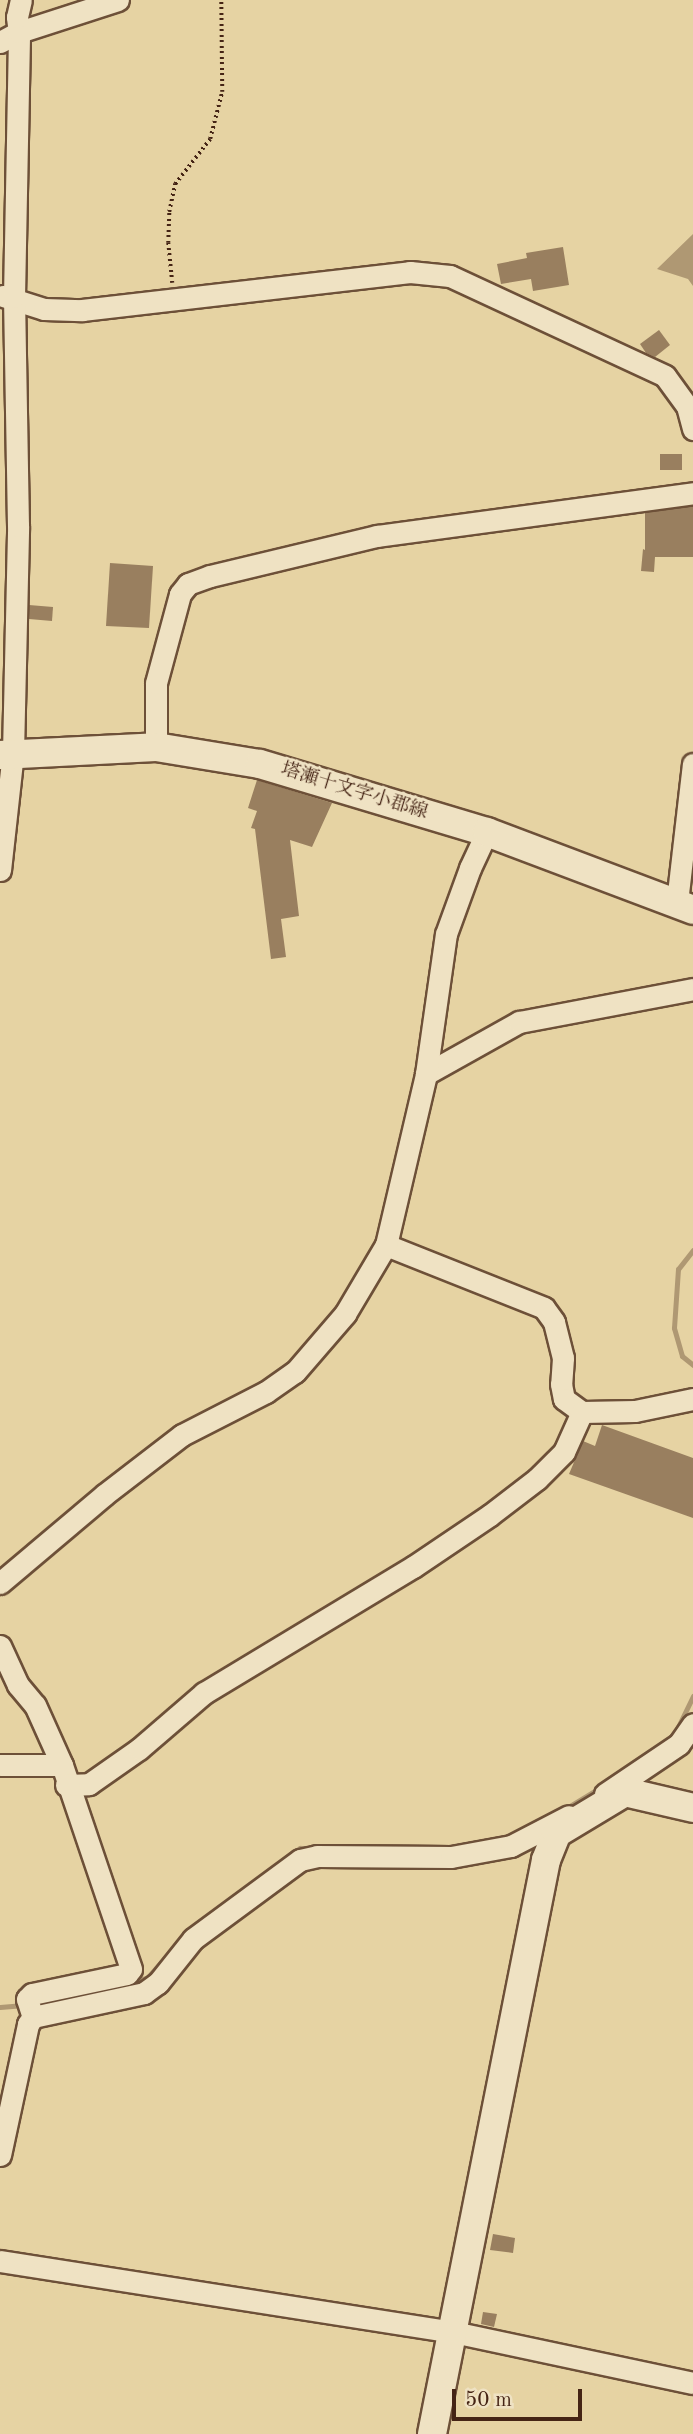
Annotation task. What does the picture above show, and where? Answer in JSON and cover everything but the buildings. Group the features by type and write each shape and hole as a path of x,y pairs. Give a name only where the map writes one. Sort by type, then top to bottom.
{"street":[{"path":"0,870 18,526 7,296 10,37 21,0"},
{"path":"10,37 118,0"},
{"path":"7,296 44,309 82,310 410,272 450,276 665,376 687,405 693,429"},
{"path":"156,747 156,683 180,594 188,584 210,576 377,536 693,492"},
{"name":"塔瀬十文字小郡線","path":"7,754 156,747 260,764 487,832 685,906"},
{"path":"685,906 693,764"},
{"path":"0,1583 104,1495 182,1435 266,1392 295,1372 345,1314 386,1245 426,1074 446,934 470,868 487,832"},
{"path":"426,1074 519,1022 693,989"},
{"path":"386,1245 544,1308 554,1322 563,1358 561,1384 564,1399 582,1412 635,1411 693,1399"},
{"path":"0,1765 64,1775 89,1784 139,1749 204,1693 413,1567 490,1515 537,1479 564,1452 582,1412"},
{"path":"0,1646 18,1685 35,1705 64,1775 131,1969 127,1974 32,1994 27,1999 33,2017"},
{"path":"432,2434 546,1860 557,1833 679,1744 693,1724"},
{"path":"0,2155 28,2024 33,2017 144,1993 158,1983 194,1939 300,1860 317,1856 451,1857 511,1846 625,1792 693,1808"},
{"path":"0,2261 453,2332 693,2384"}],"path":[{"path":"173,299 168,243 169,212 176,184 210,139 222,92 221,0"}],"shaded area":[{"path":"693,234 693,286 688,279 657,269"}],"waterway":[{"path":"693,1250 678,1269 674,1328 682,1356 693,1365"},
{"path":"667,1742 676,1731 693,1696"},
{"path":"565,1809 601,1787"},
{"path":"291,1854 300,1848 311,1848"},
{"path":"129,1982 147,1978 186,1934"},
{"path":"0,2007 24,2005"}]}
